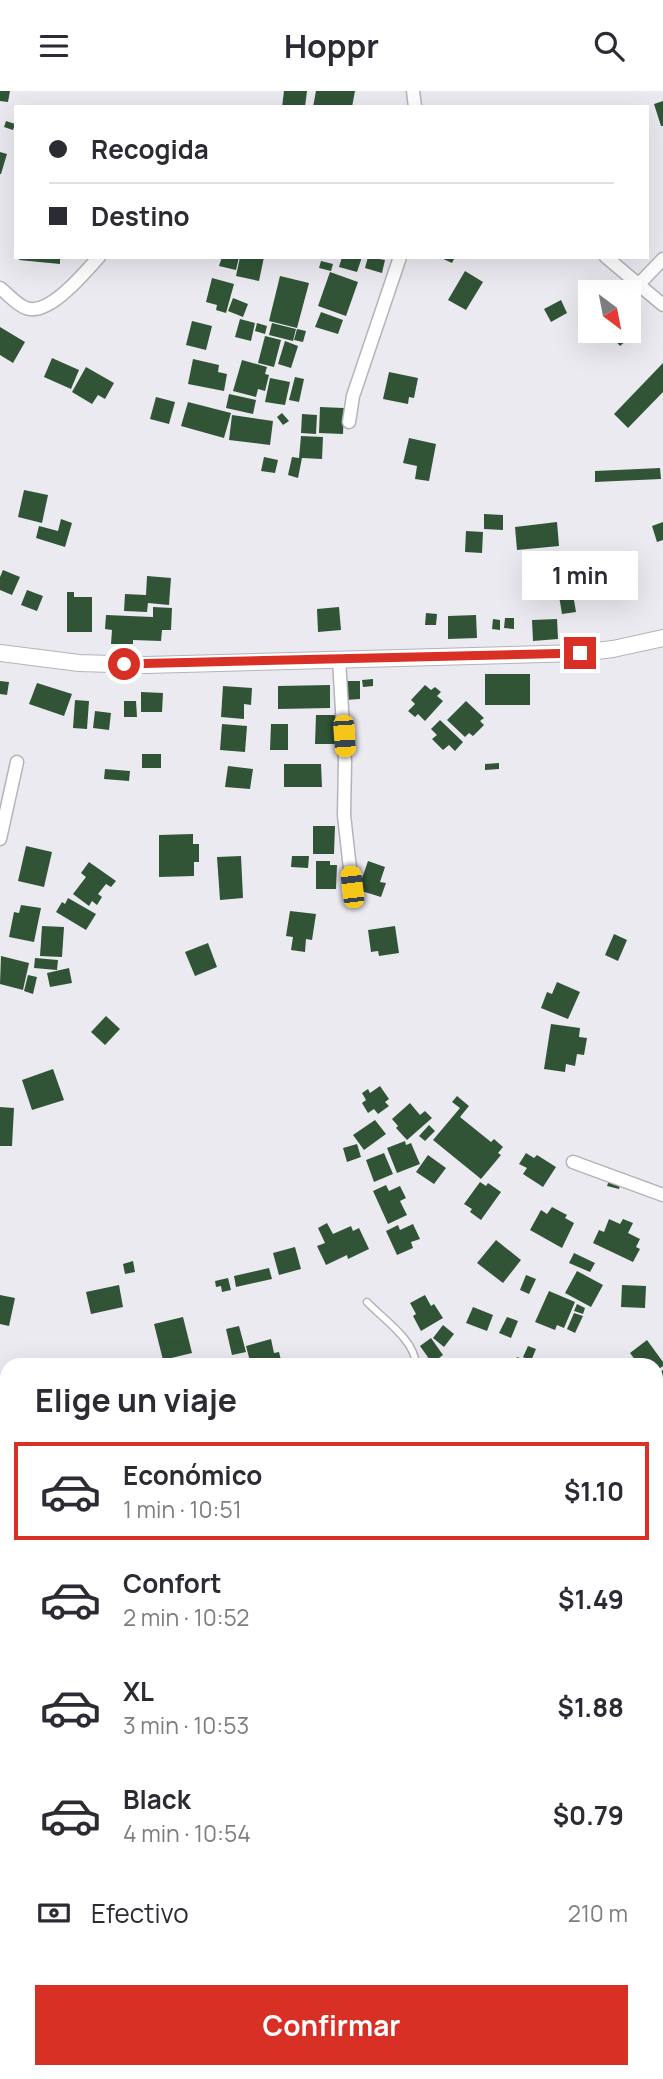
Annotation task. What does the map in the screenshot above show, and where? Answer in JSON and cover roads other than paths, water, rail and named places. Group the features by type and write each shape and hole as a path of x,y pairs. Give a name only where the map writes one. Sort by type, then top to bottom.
{"main road":[{"path":"0,653 79,663 133,664 580,653 663,638"}],"street":[{"path":"0,288 26,308 39,309 58,298 97,259"},
{"path":"349,422 353,396 399,259"},
{"path":"608,259 634,280"},
{"path":"641,282 663,259"},
{"path":"641,286 663,305"},
{"path":"339,659 345,761 344,815 352,887"},
{"path":"0,839 17,762"},
{"path":"573,1162 663,1195"}],"lane":[{"path":"367,1302 408,1344 415,1358"}]}
